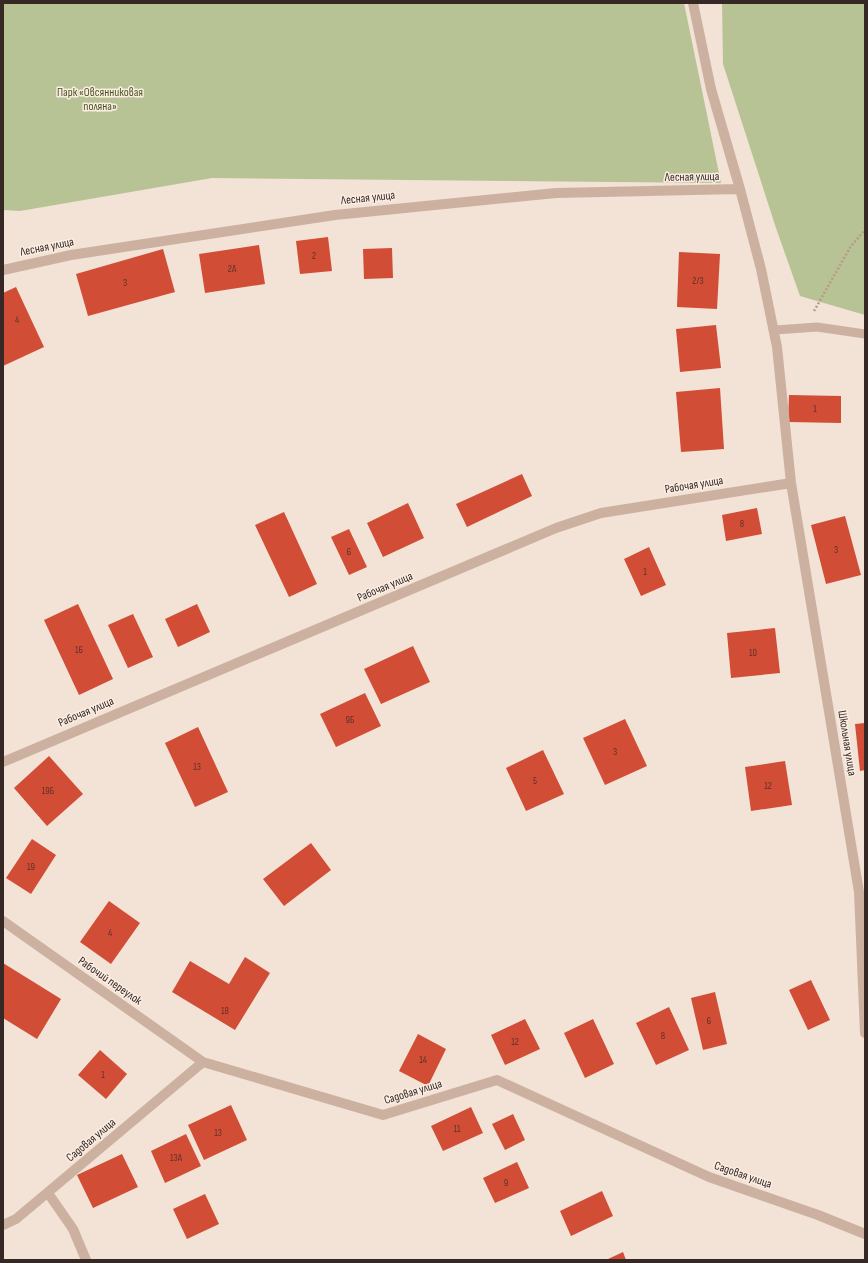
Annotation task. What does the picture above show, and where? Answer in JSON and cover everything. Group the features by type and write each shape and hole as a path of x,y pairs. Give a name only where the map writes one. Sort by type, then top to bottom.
{"street":[{"name":"Школьная улица","path":"693,3 712,89 761,269 778,346 791,482 859,892 865,1033"},
{"name":"Лесная улица","path":"3,270 70,255 335,214 556,193 740,189"},
{"name":"Рабочая улица","path":"3,762 556,528 602,513 791,482"},
{"name":"Рабочий переулок","path":"3,921 203,1062"},
{"name":"Садовая улица","path":"3,1225 16,1220 203,1062 383,1116 497,1080 709,1177 818,1215 865,1234"},
{"path":"48,1193 73,1229 86,1260"}],"lane":[{"path":"774,330 817,327 865,334"}],"path":[{"path":"805,327 851,246 865,230"}],"green space":[{"name":"Парк «Овсянниковая поляна»","path":"3,3 684,3 721,183 212,178 20,211 3,210"},
{"path":"722,3 865,3 865,315 800,296 776,228 723,64"}],"building":[{"path":"328,237 332,271 300,274 296,241"},
{"path":"259,245 265,284 205,293 199,254"},
{"path":"392,248 393,278 364,279 363,249"},
{"path":"163,249 175,292 88,316 76,274"},
{"path":"679,252 720,254 717,309 677,307"},
{"path":"16,287 44,347 3,366 3,293"},
{"path":"716,325 721,368 680,372 676,329"},
{"path":"720,388 724,449 681,452 676,392"},
{"path":"789,395 841,396 841,423 788,422"},
{"path":"522,474 532,496 467,527 456,504"},
{"path":"408,503 424,538 383,557 367,523"},
{"path":"757,508 762,534 726,541 722,515"},
{"path":"284,512 317,584 289,597 255,525"},
{"path":"845,516 861,575 826,584 811,525"},
{"path":"349,529 367,567 349,575 331,537"},
{"path":"649,547 666,585 641,596 624,559"},
{"path":"78,604 113,679 79,695 44,620"},
{"path":"197,604 210,632 178,647 165,619"},
{"path":"133,614 153,657 128,668 108,625"},
{"path":"775,628 780,673 731,678 727,633"},
{"path":"413,646 430,682 381,704 364,669"},
{"path":"365,693 381,726 336,747 320,714"},
{"path":"625,719 647,766 605,785 583,738"},
{"path":"865,723 865,770 860,771 855,724"},
{"path":"198,727 228,792 195,807 165,743"},
{"path":"543,750 564,794 526,811 506,768"},
{"path":"49,756 83,794 47,826 14,788"},
{"path":"785,761 792,805 751,811 745,767"},
{"path":"32,839 56,855 31,894 6,878"},
{"path":"311,843 331,870 284,906 263,879"},
{"path":"109,901 140,923 111,964 80,942"},
{"path":"245,957 270,973 235,1030 172,992 190,961 229,984"},
{"path":"3,963 61,999 37,1039 3,1018"},
{"path":"811,980 830,1020 808,1030 789,990"},
{"path":"715,992 727,1044 703,1050 691,998"},
{"path":"669,1007 689,1050 656,1065 636,1023"},
{"path":"525,1019 540,1049 505,1065 491,1035"},
{"path":"593,1019 614,1064 585,1078 564,1033"},
{"path":"418,1034 446,1049 428,1086 399,1071"},
{"path":"100,1050 127,1074 106,1099 78,1075"},
{"path":"231,1105 247,1140 204,1160 188,1125"},
{"path":"471,1107 483,1133 443,1151 431,1126"},
{"path":"513,1114 525,1140 505,1150 492,1124"},
{"path":"186,1134 201,1166 165,1183 151,1151"},
{"path":"122,1154 138,1187 93,1208 77,1175"},
{"path":"517,1162 529,1188 495,1203 483,1178"},
{"path":"602,1191 613,1216 571,1236 560,1211"},
{"path":"205,1194 219,1224 187,1239 173,1209"},
{"path":"623,1252 626,1260 606,1260"}]}
